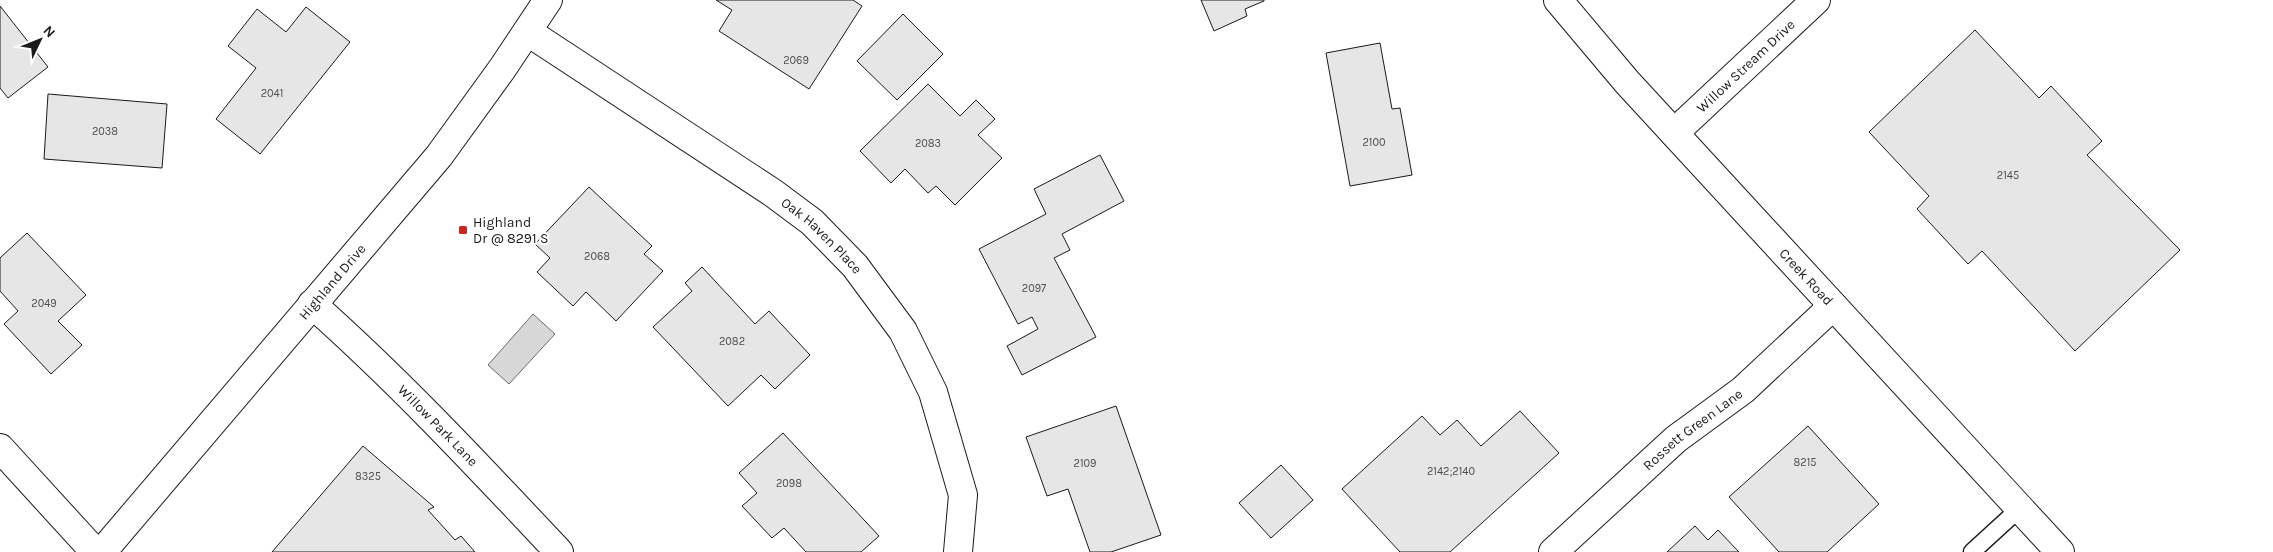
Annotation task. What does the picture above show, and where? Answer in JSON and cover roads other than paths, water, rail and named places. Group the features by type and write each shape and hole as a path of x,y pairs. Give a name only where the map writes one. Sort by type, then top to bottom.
{"street":[{"name":"Highland Drive","path":"102,552 439,156 472,113 548,0"},
{"name":"Creek Road","path":"1558,0 1626,82 2060,552"},
{"name":"Willow Stream Drive","path":"1674,133 1816,0"},
{"name":"Oak Haven Place","path":"528,32 773,193 812,222 855,266 903,331 933,392 963,495 958,552"},
{"name":"Willow Park Lane","path":"312,304 371,356 442,427 559,552"},
{"name":"Rossett Green Lane","path":"1553,552 1676,440 1743,390 1833,306"},
{"path":"0,448 95,552"}],"lane":[{"path":"1972,552 2020,508"}],"place":[{"name":"Highland Dr @ 8291 S","path":"463,230"}]}
